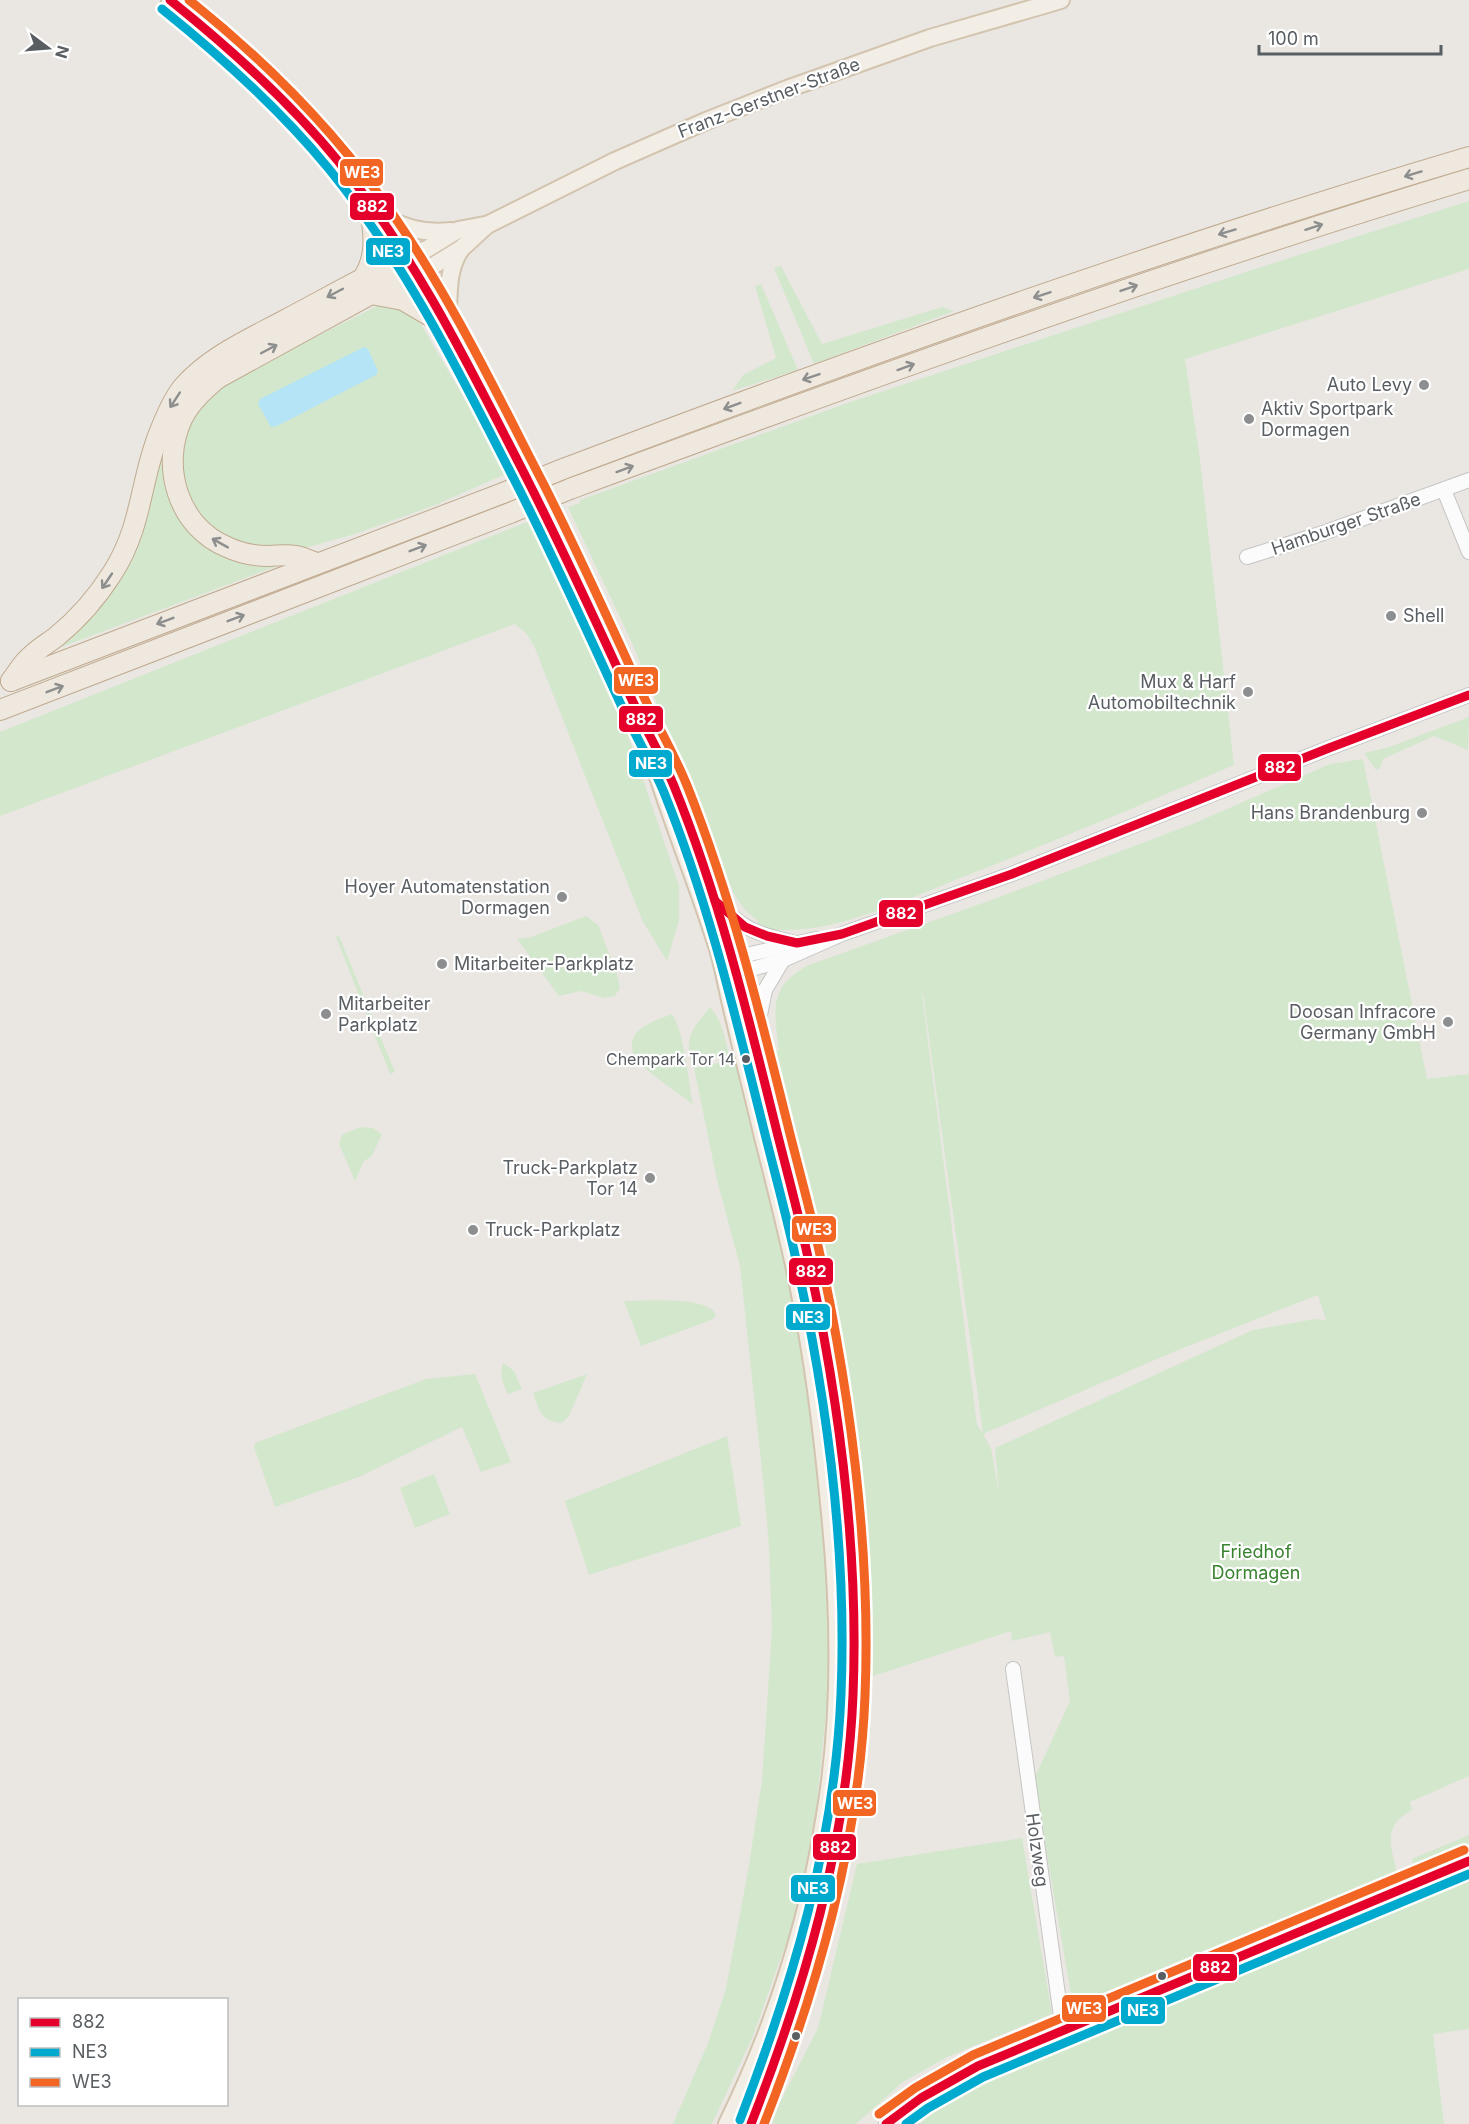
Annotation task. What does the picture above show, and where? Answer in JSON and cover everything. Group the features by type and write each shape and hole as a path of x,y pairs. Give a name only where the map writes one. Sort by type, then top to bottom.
{"highway":[{"path":"6,683 562,469 987,312 1128,266 1190,243 1469,157"},
{"path":"0,710 570,489 801,403 1195,265 1469,179"},
{"path":"367,286 373,251 374,208"},
{"path":"6,683 29,657 78,616 98,594 114,571 128,545 139,513 158,434 169,409 183,387 208,363 412,266"},
{"path":"367,286 403,300 447,326"},
{"path":"317,563 296,556 247,554 226,547 208,536 191,521 180,500 171,460 173,441 182,418 198,395 218,378 367,286"}],"main road":[{"path":"170,0 235,55 316,135 374,208 412,266 447,326 580,584 670,777 715,901 799,1290 826,1472 835,1563 838,1644 833,1753 816,1869 801,1931 778,2006 765,2042 727,2124"},
{"name":"Franz-Gerstner-Straße","path":"412,266 436,264 462,248 487,225 615,161 701,124 787,89 930,38 1061,0"},
{"path":"374,208 401,225 430,233 458,230"},
{"name":"Franz-Gerstner-Straße","path":"412,266 427,249 458,230 487,225"},
{"path":"447,326 449,279 455,258 462,248"},
{"path":"636,708 755,1042 815,1289 830,1376 851,1562 854,1645 849,1754 832,1873 817,1934 787,2033 751,2124"}],"street":[{"name":"Hamburger Straße","path":"1247,556 1323,533 1469,480"},
{"name":"Hamburger Straße","path":"1444,490 1469,552"},
{"path":"729,967 783,960 842,934 1062,854 1329,747 1469,695"},
{"path":"715,901 737,922 754,932 797,943"},
{"path":"729,967 797,943 842,934"},
{"path":"755,1042 765,990 783,960"},
{"name":"Holzweg","path":"1013,1669 1063,2031"},
{"path":"886,2124 921,2098 978,2066 1469,1861"}],"green space":[{"path":"1469,201 1469,269 1185,359 1200,459 1234,765 1069,835 892,906 837,923 809,928 783,930 758,927 758,921 745,910 734,894 633,645 568,507 580,503 580,500 853,401"},
{"path":"781,266 822,344 942,307 954,311 814,364 774,268"},
{"path":"761,284 798,370 732,391 743,375 776,358 755,286"},
{"path":"381,304 409,311 419,321 508,473 433,506 355,534 294,551 228,543 197,517 178,479 187,420 224,383"},
{"path":"177,415 187,523 285,563 43,654 104,598 167,430"},
{"path":"532,520 587,632 625,726 679,886 679,920 667,961 642,920 534,646 526,633 515,624 0,816 0,732"},
{"path":"1469,717 1468,750 1434,736 1383,759 1380,768 1376,770 1364,753 1389,747"},
{"name":"Friedhof Dormagen","path":"1363,759 1427,1079 1469,1074 1469,1776 1410,1802 1412,1810 1395,1824 1392,1831 1391,1848 1398,1877 1074,2012 1034,1779 1070,1701 1064,1656 1055,1657 1050,1632 1012,1641 1011,1631 828,1693 816,1811 806,1864 791,1929 753,2036 712,2124 673,2124 708,2043 726,1988 762,1780 772,1629 769,1546 740,1266 717,1180 694,1068 779,1050 775,1011 780,991 796,973 809,965 994,899 1195,823 1330,764","holes":["923,994 983,1433 977,1425","1318,1295 1326,1320 1315,1319 1253,1330 995,1448 999,1494 991,1448 983,1434 1178,1350"]},
{"path":"586,916 598,925 617,974 620,988 615,996 604,998 581,991 559,996 517,939 531,937"},
{"path":"339,936 395,1072 390,1074 336,937"},
{"path":"710,1007 720,1023 729,1056 691,1063 689,1045 692,1032"},
{"path":"672,1014 683,1045 693,1105 646,1069 635,1057 633,1050 633,1039 640,1030"},
{"path":"360,1127 373,1128 382,1134 372,1156 364,1161 355,1181 339,1144 342,1135"},
{"path":"624,1301 690,1302 712,1309 716,1316 711,1320 641,1346"},
{"path":"503,1363 514,1371 522,1389 508,1394 503,1383"},
{"path":"475,1374 511,1462 481,1472 462,1427 359,1477 275,1507 254,1447 255,1443 426,1379"},
{"path":"587,1374 569,1416 562,1423 545,1418 539,1410 533,1393"},
{"path":"727,1436 741,1526 589,1575 565,1501"},
{"path":"434,1474 450,1514 415,1528 400,1488"},
{"path":"1469,1835 1469,1847 1415,1869 1412,1859"},
{"path":"1022,1838 1052,2014 947,2057 903,2082 856,2124 769,2124 818,2028 857,1864"},
{"path":"1469,1873 1469,2029 1433,2034 1444,2124 914,2124 943,2101 958,2093 956,2089 984,2074 1135,2011 1148,2008"}],"water":[{"path":"364,347 368,349 378,371 376,375 271,427 258,404 260,399"}],"transit line":[{"name":"882","path":"170,0 215,37 300,117 367,198 418,276 542,508 669,775 690,827 718,909 742,993 802,1230 821,1320 845,1480 853,1587 854,1641 849,1751 832,1860 820,1914 789,2020 751,2124"},
{"name":"WE3","path":"189,0 247,49 326,129 374,188 437,283 556,509 683,776 718,870 755,995 815,1232 843,1374 862,1535 866,1642 861,1751 845,1860 802,2020 764,2124"},
{"name":"NE3","path":"162,9 250,85 310,147 358,206 409,284 476,405 532,514 663,790 693,872 730,996 790,1232 809,1321 833,1480 841,1587 842,1641 837,1749 820,1858 794,1964 740,2120"},
{"name":"882","path":"715,901 745,927 767,936 797,943 842,934 1012,874 1469,695"},
{"name":"WE3","path":"879,2114 915,2088 973,2055 1464,1850"},
{"name":"882","path":"886,2124 921,2098 978,2066 1469,1861"},
{"name":"NE3","path":"906,2124 928,2108 983,2077 1469,1874"}],"place":[{"name":"Auto Levy","path":"1424,385"},
{"name":"Aktiv Sportpark Dormagen","path":"1249,419"},
{"name":"Shell","path":"1391,616"},
{"name":"Mux & Harf Automobiltechnik","path":"1248,692"},
{"name":"Hans Brandenburg","path":"1422,813"},
{"name":"Hoyer Automatenstation Dormagen","path":"562,897"},
{"name":"Mitarbeiter-Parkplatz","path":"442,964"},
{"name":"Mitarbeiter Parkplatz","path":"326,1014"},
{"name":"Doosan Infracore Germany GmbH","path":"1448,1022"},
{"name":"Chempark Tor 14","path":"746,1059"},
{"name":"Truck-Parkplatz Tor 14","path":"650,1178"},
{"name":"Truck-Parkplatz","path":"473,1230"}]}
